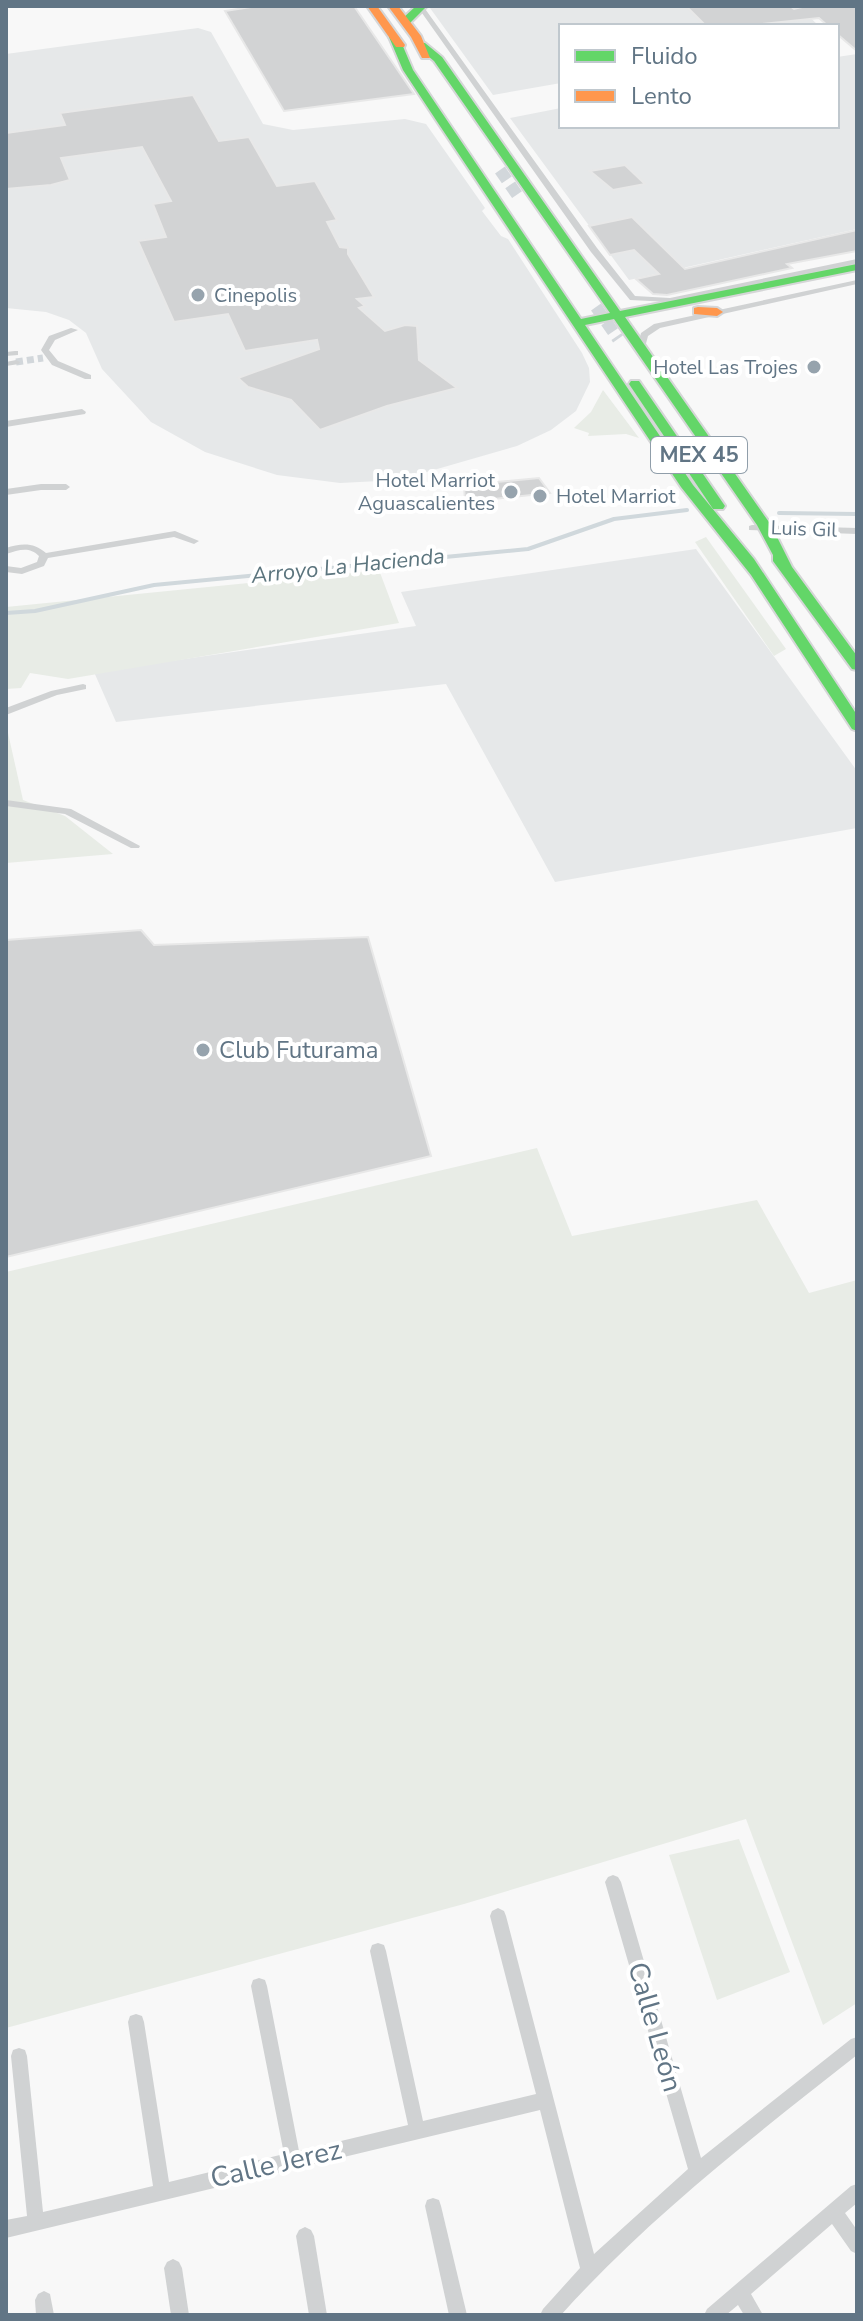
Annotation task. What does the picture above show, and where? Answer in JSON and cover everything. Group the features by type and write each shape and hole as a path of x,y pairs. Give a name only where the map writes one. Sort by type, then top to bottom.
{"main road":[{"path":"372,6 495,170 436,77 414,34 420,7"},
{"path":"393,6 438,59 590,275 617,330"},
{"path":"414,34 454,53"},
{"path":"394,37 402,68 585,317 617,330 641,349 759,528"},
{"path":"515,199 688,487 754,572"},
{"path":"590,275 594,250"},
{"path":"617,330 784,283 857,267"},
{"path":"617,330 857,279"},
{"path":"753,283 784,283"},
{"path":"698,311 717,312"},
{"name":"MEX 45","path":"617,330 857,666"},
{"name":"MEX 45","path":"617,330 754,572 857,726"}],"street":[{"path":"420,7 594,250 633,298 670,300 857,261"},
{"path":"641,349 644,335 657,326 827,286"},
{"path":"74,330 52,338 44,354 88,377"},
{"path":"6,424 82,412"},
{"path":"6,492 66,487"},
{"name":"Luis Gil","path":"759,528 857,531"},
{"path":"6,551 32,547 44,556 175,534 194,541"},
{"path":"6,569 29,570 41,564 44,556"},
{"path":"6,712 54,693 83,687"},
{"path":"6,803 67,811 135,846"},
{"name":"Calle León","path":"613,1882 697,2172"},
{"path":"498,1916 589,2269"},
{"path":"378,1951 417,2130"},
{"path":"259,1986 293,2160"},
{"path":"136,2022 162,2191"},
{"path":"549,2315 589,2269 697,2172 857,2045"},
{"path":"19,2056 36,2222"},
{"name":"Calle Jerez","path":"6,2229 546,2100"},
{"path":"713,2315 857,2192"},
{"path":"433,2206 458,2315"},
{"path":"834,2212 857,2245"},
{"path":"305,2236 318,2315"},
{"path":"173,2268 180,2315"},
{"path":"740,2293 754,2315"}],"shaded area":[{"path":"798,6 817,24 559,24 559,83 493,95 430,8"},
{"path":"198,28 211,32 263,124 293,130 405,119 426,124 485,208 482,211 501,236 508,239 582,353 589,368 590,382 576,411 551,430 517,446 399,480 340,483 277,475 205,452 151,422 102,369 86,333 69,320 46,312 6,308 6,54"},
{"path":"857,54 857,229 629,280 510,118 559,108 559,128 839,128 839,57"},
{"path":"603,390 639,438 626,434 588,436 589,433 574,428 591,412"},
{"path":"706,537 786,649 774,656 695,542"},
{"path":"696,549 857,771 857,828 555,882 446,684 116,722 94,672 416,626 401,592"},
{"path":"379,570 399,623 68,679 30,673 21,688 6,689 6,607"},
{"path":"6,724 23,800 65,816 113,854 6,863"},
{"path":"537,1148 572,1236 757,1200 809,1293 857,1280 857,2003 823,2025 746,1819 464,1904 6,2028 6,1272"},
{"path":"739,1839 790,1972 717,2000 669,1855"}],"building":[{"path":"257,6 354,6 414,94 284,111 225,11"},
{"path":"686,6 790,6 794,9 806,6 857,6 857,51 839,36 839,24 826,24 819,18 763,24 704,24"},
{"path":"193,95 219,141 249,137 277,186 315,181 337,220 327,222 340,247 348,248 348,254 374,297 357,299 365,306 359,308 385,331 405,325 417,326 419,360 457,388 387,406 320,430 291,400 248,387 238,378 319,349 317,340 245,351 228,314 174,322 138,241 166,237 153,204 171,201 142,147 61,158 70,180 6,189 6,133 65,125 60,113"},
{"path":"625,165 645,184 613,190 590,171"},
{"path":"632,217 685,269 857,230 857,251 787,264 792,268 667,295 653,294 636,279 659,274 634,250 610,255 589,226"},
{"name":"Hotel Marriot Aguascalientes","path":"539,478 550,493 465,502 464,485"},
{"name":"Club Futurama","path":"141,930 154,945 368,937 431,1156 6,1257 6,940"}],"waterway":[{"name":"Arroyo La Hacienda","path":"6,613 35,611 154,585 528,549 614,519 687,510"},
{"name":"Arroyo La Hacienda","path":"779,513 857,514"}],"tunnel":[{"path":"500,170 520,199"},
{"path":"596,307 618,339"},
{"path":"16,362 43,358"}],"traffic: fast":[{"path":"406,21 421,7"},
{"path":"394,37 408,70 441,120 688,487 754,572"},
{"path":"421,45 438,59 764,525 786,566"},
{"path":"577,323 857,267"},
{"path":"635,384 718,506"},
{"path":"778,558 857,666"},
{"path":"749,562 857,726"}],"traffic: slow":[{"path":"372,6 400,45"},
{"path":"393,6 416,36 426,56"},
{"path":"698,311 717,312"}],"place":[{"name":"Cinepolis","path":"198,295"},
{"name":"Hotel Las Trojes","path":"814,367"},
{"name":"Hotel Marriot Aguascalientes","path":"511,492"},
{"name":"Hotel Marriot","path":"540,496"},
{"name":"Club Futurama","path":"203,1050"}]}
